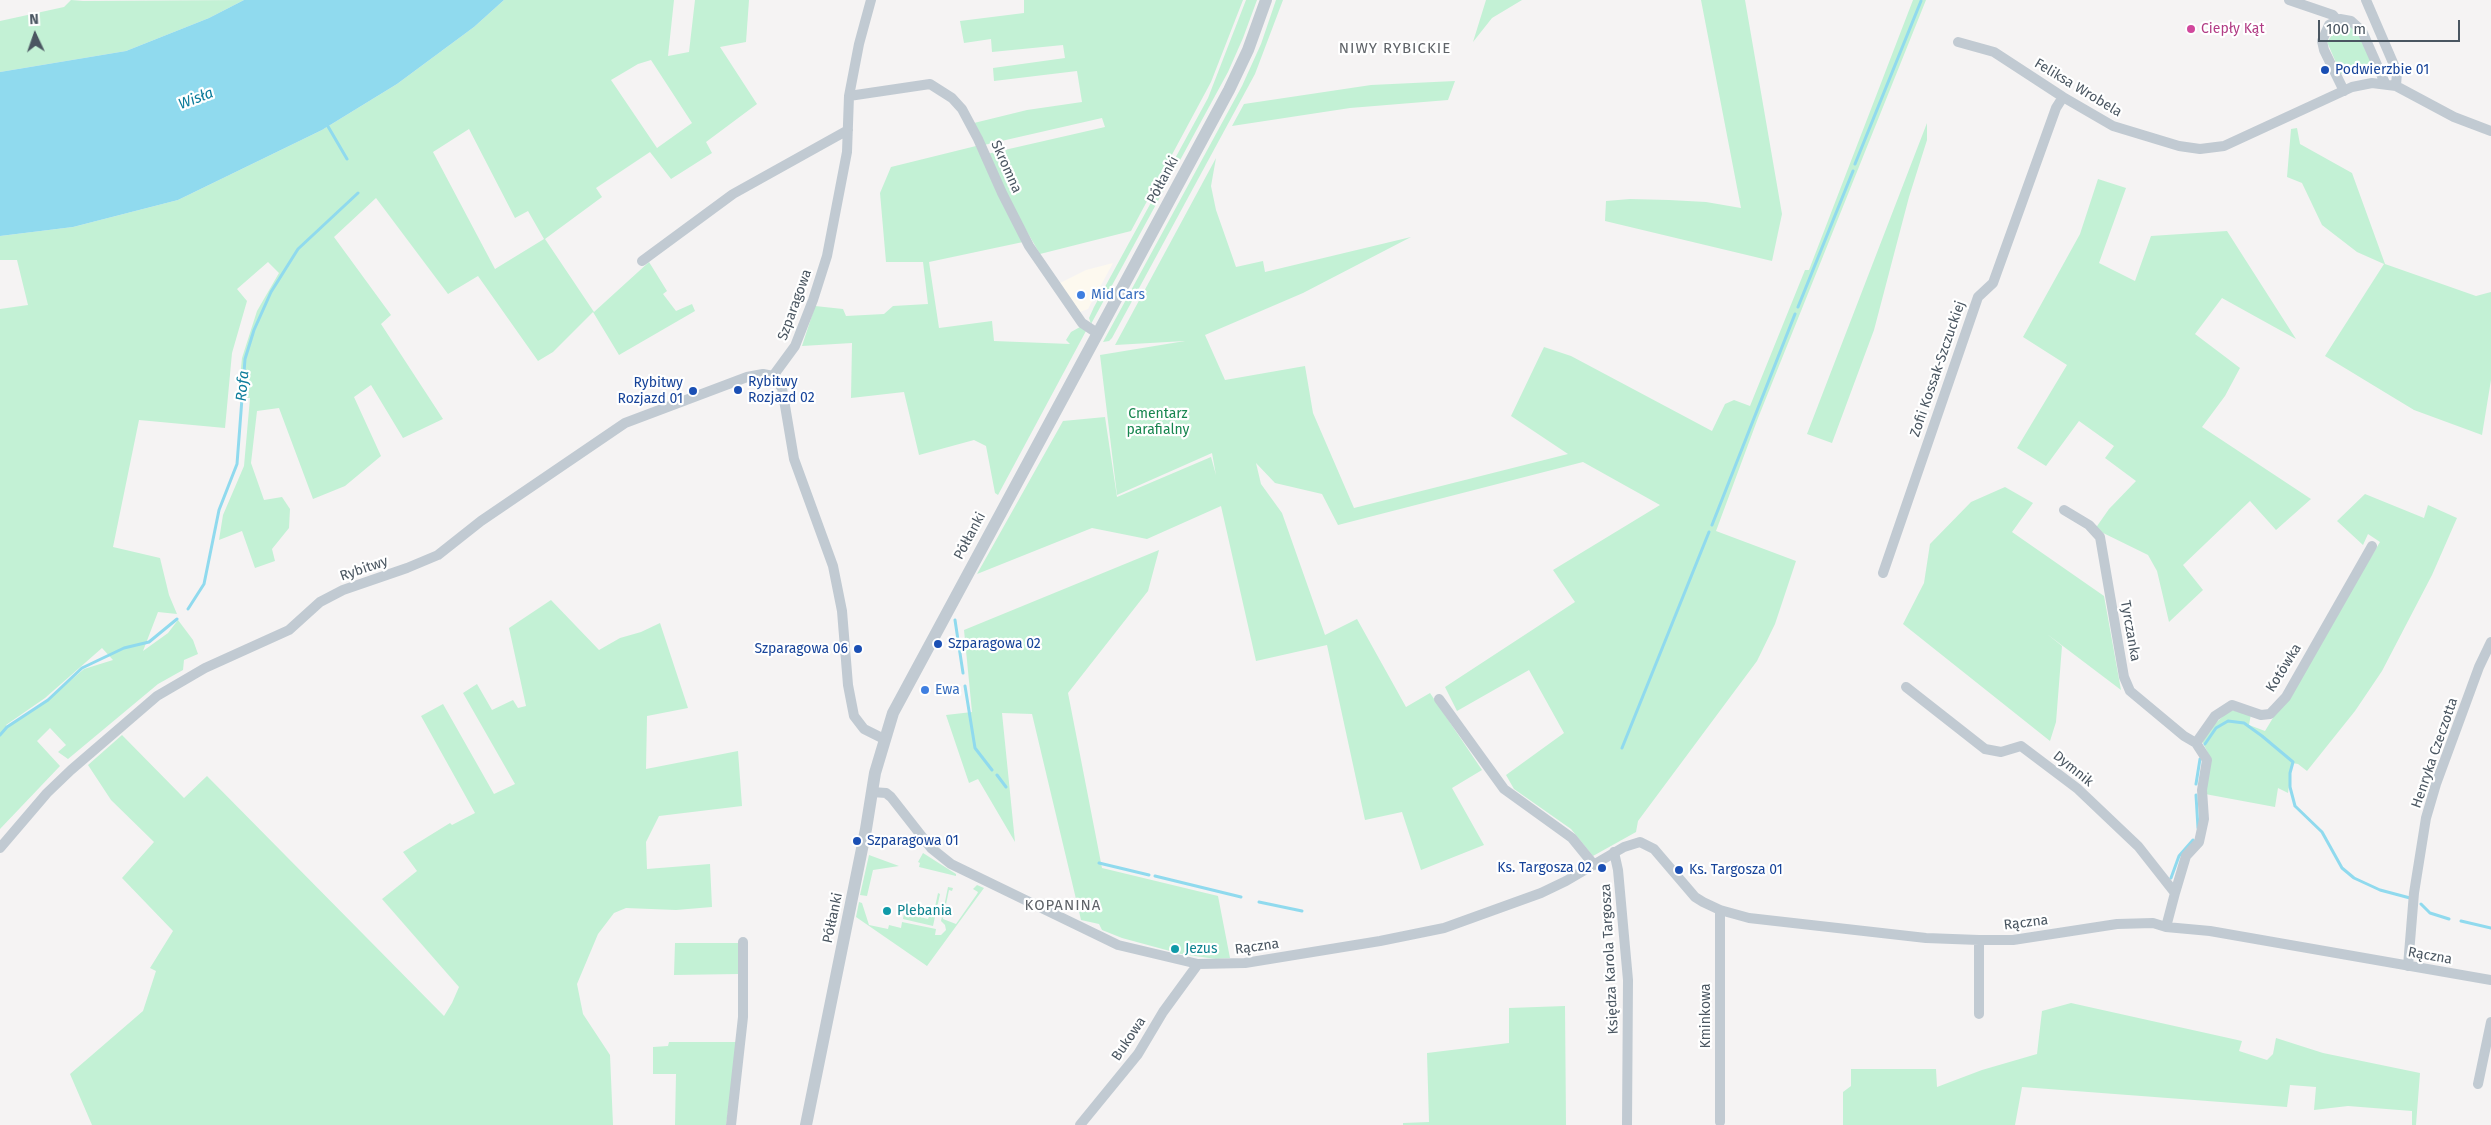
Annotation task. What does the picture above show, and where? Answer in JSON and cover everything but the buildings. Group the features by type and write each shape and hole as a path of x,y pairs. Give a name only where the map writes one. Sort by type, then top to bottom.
{"street":[{"name":"Szparagowa","path":"773,376 795,346 819,283 836,213 847,152 849,96 859,44 871,0"},
{"name":"Półłanki","path":"806,1125 872,792 892,713 1229,90 1248,50 1266,0"},
{"path":"2289,0 2333,15 2337,20"},
{"path":"2366,0 2397,72 2396,86"},
{"path":"2344,91 2322,45 2329,25 2337,20 2352,21 2362,31 2385,84"},
{"name":"Feliksa Wrobela","path":"1958,42 1994,52 2062,96 2122,129 2171,144 2200,149 2232,143 2358,85 2385,84 2396,86 2454,117 2491,131"},
{"name":"Skromna","path":"849,96 930,84 952,98 962,109 974,132 1029,246 1082,323 1097,333"},
{"name":"Zofii Kossak-Szczuckiej","path":"1883,573 1978,297 1993,283 2062,96"},
{"path":"642,261 733,194 848,130"},
{"name":"Rybitwy","path":"0,848 47,793 157,696 205,668 289,630 320,602 343,590 408,568 438,555 481,521 625,423 747,377 763,374 773,376"},
{"path":"773,376 780,382 784,392 789,438 794,460 824,538 837,581 844,621 848,685 854,716 864,729 884,739"},
{"name":"Tyrczanka","path":"2064,510 2089,525 2100,537 2124,677 2130,691 2184,736 2196,743"},
{"name":"Kotówka","path":"2196,743 2215,716 2232,705 2261,715 2270,714 2286,697 2372,546"},
{"name":"Henryka Czeczotta","path":"2408,966 2414,893 2426,818 2436,784 2486,663 2491,642"},
{"name":"Dymnik","path":"1906,687 1985,749 2001,752 2020,746 2078,789 2138,846 2175,893"},
{"path":"1439,699 1504,789 1572,838 1594,865"},
{"path":"2166,927 2186,856 2199,842 2204,820 2202,790 2206,760 2196,743"},
{"name":"Rączna","path":"872,792 886,793 891,797 931,848 951,864 1118,945 1198,964 1230,965 1259,961 1444,928 1541,893 1633,843 1646,844 1658,853 1696,897 1720,910 1749,918 1926,938 1979,940 2012,940 2117,924 2154,923 2166,927 2210,931 2491,980"},
{"name":"Księdza Karola Targosza","path":"1614,852 1618,864 1628,980 1627,1125"},
{"name":"Kminkowa","path":"1720,910 1720,1122"},
{"path":"1979,940 1979,1014"},
{"path":"731,1125 743,1017 743,942"},
{"name":"Bukowa","path":"1080,1125 1133,1060 1163,1012 1198,964"},
{"path":"2478,1084 2491,1022"}],"shaded area":[{"path":"1113,263 1088,309 1080,312 1060,283 1086,270"}],"green space":[{"path":"71,0 244,0 209,18 126,51 0,72 0,21 64,7"},
{"path":"504,0 674,0 668,56 689,52 695,0 749,0 746,42 720,47 757,104 706,142 712,153 671,179 650,152 596,188 602,197 545,239 594,312 649,262 667,291 663,294 676,311 692,304 695,311 619,355 593,312 553,352 538,361 478,276 448,294 376,198 334,237 391,315 381,324 443,419 403,438 371,385 354,397 381,456 345,486 313,499 279,408 257,411 251,463 264,500 282,497 290,509 289,528 272,549 275,561 255,568 242,531 219,540 223,515 244,466 250,398 238,398 242,358 257,311 279,273 268,262 237,289 247,301 232,353 225,428 139,420 113,547 160,558 169,595 177,614 158,612 143,651 168,633 178,620 193,640 198,654 184,660 183,670 158,684 68,759 58,752 66,745 50,728 37,741 60,766 0,829 0,309 28,305 17,260 0,260 0,236 73,227 178,200 322,130 397,84 474,27","holes":["651,60 692,123 657,148 611,80 638,64","469,129 515,218 528,211 544,239 495,269 433,152","102,648 113,660 84,669 50,698 7,727 6,725 45,698"]},
{"path":"1024,0 1243,0 1211,82 1131,231 1040,254 1009,201 987,154 1105,127 1102,118 984,145 974,123 1027,110 1082,102 1077,71 994,81 993,68 1065,58 1063,45 992,52 991,39 964,43 960,21 1024,13"},
{"path":"1246,0 1257,0 1228,72 1091,324 1089,318 1094,307 1208,98"},
{"path":"1276,0 1283,0 1255,74 1112,338 1109,341 1103,342 1242,86 1261,44"},
{"path":"1486,0 1522,0 1492,18 1473,42"},
{"path":"1701,0 1745,0 1782,214 1772,261 1605,221 1606,201 1630,199 1669,200 1706,202 1741,208"},
{"name":"Cmentarz parafialny","path":"1913,0 1926,0 1758,418 1716,531 1796,561 1775,624 1757,661 1638,821 1636,832 1593,856 1571,829 1514,789 1506,775 1564,733 1529,670 1457,711 1445,687 1575,602 1553,570 1660,505 1583,462 1338,525 1322,494 1275,483 1256,463 1261,484 1282,513 1325,635 1357,619 1406,707 1430,693 1482,770 1452,788 1484,845 1421,870 1402,812 1365,820 1327,645 1256,661 1221,506 1147,539 1092,528 977,574 1063,421 1105,417 1117,497 1211,457 1216,475 1212,453 1117,495 1100,355 1185,341 1115,345 1216,158 1211,186 1216,210 1236,267 1263,261 1265,272 1411,237 1303,293 1205,335 1225,380 1305,366 1313,413 1354,508 1568,454 1511,416 1544,347 1571,356 1712,431 1725,404 1734,400 1750,406 1805,270 1809,270"},
{"path":"2346,24 2357,31 2373,66 2371,68 2341,74 2327,42 2338,27"},
{"path":"1455,81 1448,100 1350,108 1232,126 1244,104 1371,85"},
{"path":"1927,123 1927,140 1909,197 1874,330 1832,443 1807,434"},
{"path":"2297,128 2300,144 2352,173 2385,264 2476,296 2491,292 2491,380 2482,435 2414,410 2325,356 2384,264 2357,252 2322,225 2302,183 2287,177 2291,129"},
{"path":"976,146 1023,242 929,262 939,328 992,321 994,341 1070,344 1066,340 1071,332 1080,327 1086,331 998,495 995,493 986,446 974,440 919,455 904,392 851,398 852,343 802,346 815,306 843,309 846,316 884,314 893,306 928,304 923,262 886,262 880,193 891,167"},
{"path":"2098,179 2126,188 2099,263 2135,281 2151,236 2227,231 2296,339 2222,298 2195,334 2240,368 2225,396 2202,427 2311,499 2276,530 2250,501 2183,565 2203,590 2169,622 2157,571 2148,555 2095,529 2109,509 2136,481 2105,458 2114,446 2079,421 2046,466 2017,448 2067,365 2023,337 2080,234"},
{"path":"2005,487 2033,503 2012,532 2104,596 2121,690 2047,634 2062,646 2056,722 2050,741 1903,624 1924,583 1930,544 1971,502"},
{"path":"2365,494 2424,518 2428,505 2457,518 2432,575 2382,671 2355,711 2307,771 2298,764 2292,763 2288,793 2278,788 2275,807 2205,794 2209,755 2202,741 2210,728 2230,710 2251,714 2249,725 2265,731 2380,542 2368,534 2363,545 2337,521"},
{"path":"1159,550 1148,591 1068,693 1102,868 1218,896 1230,958 1216,959 1181,954 1122,938 1102,930 1099,924 1081,920 1032,714 1002,713 1015,842 978,779 969,783 946,715 972,712 964,630"},
{"path":"551,600 599,650 620,638 641,632 660,623 688,708 647,716 646,769 738,751 742,806 659,816 646,842 647,869 710,864 712,907 676,910 626,908 614,913 598,934 577,984 583,1014 610,1055 613,1125 92,1125 70,1074 143,1011 156,971 150,968 173,931 122,878 154,842 111,800 88,765 122,735 184,798 207,776 444,1016 459,987 382,899 417,871 403,852 450,823 452,825 475,813 421,716 443,704 494,794 515,784 463,693 477,684 492,710 513,700 518,708 526,706 509,628"},
{"path":"923,853 956,874 956,876 919,867 920,863 918,862"},
{"path":"869,855 899,866 873,870 867,896 860,895"},
{"path":"977,885 984,888 927,966 856,917 859,902 862,903 869,925 888,929 889,925 901,928 902,922 936,929 935,935 941,935 946,930 945,925 941,921 948,887 953,888 952,891 949,890 943,919 956,924 977,894 978,892 973,889"},
{"path":"938,893 940,894 933,926 903,919 904,913 928,919 933,907 935,907"},
{"path":"675,943 738,943 739,974 674,975"},
{"path":"2071,1003 2242,1041 2239,1051 2267,1060 2273,1054 2276,1038 2323,1053 2420,1073 2416,1125 2412,1125 2412,1111 2348,1106 2314,1110 2316,1087 2290,1085 2287,1107 2022,1087 2015,1125 1843,1125 1843,1092 1851,1086 1851,1069 1936,1069 1937,1087 1982,1070 2037,1054 2042,1011"},
{"path":"1565,1006 1566,1125 1403,1125 1403,1123 1429,1122 1427,1053 1509,1043 1509,1008"},
{"path":"669,1042 738,1042 726,1125 675,1125 676,1074 653,1074 653,1047 668,1046"}],"water":[{"name":"Wisła","path":"244,0 504,0 474,27 397,84 322,130 178,200 73,227 0,236 0,72 126,51 209,18"}],"waterway":[{"path":"1855,164 1921,1"},
{"name":"Rofa","path":"326,123 347,159"},
{"path":"1798,307 1853,171"},
{"name":"Rofa","path":"188,609 204,584 219,510 237,464 245,359 254,330 271,292 298,249 358,193"},
{"path":"1712,525 1795,314"},
{"path":"1622,748 1709,532"},
{"name":"Rofa","path":"0,735 7,727 48,700 82,668 124,648 149,642 177,619"},
{"path":"955,620 963,673"},
{"path":"965,686 975,748 992,770"},
{"path":"2205,744 2216,728 2228,721 2244,723 2262,736 2293,762 2290,773 2290,787 2295,806 2322,832 2342,868 2354,878 2380,890 2410,898"},
{"path":"2196,784 2200,759"},
{"path":"997,775 1006,787"},
{"path":"2196,795 2198,828"},
{"path":"2171,878 2179,856 2193,840"},
{"path":"1099,863 1149,875"},
{"path":"1155,876 1241,897"},
{"path":"1259,902 1302,911"},
{"path":"2421,904 2430,913 2449,919"},
{"path":"2461,921 2491,928"}],"place":[{"name":"Ciepły Kąt","path":"2191,29"},
{"name":"Podwierzbie 01","path":"2325,70"},
{"name":"Mid Cars","path":"1081,295"},
{"name":"Rybitwy Rozjazd 02","path":"738,390"},
{"name":"Rybitwy Rozjazd 01","path":"693,391"},
{"name":"Szparagowa 02","path":"938,644"},
{"name":"Szparagowa 06","path":"858,649"},
{"name":"Ewa","path":"925,690"},
{"name":"Szparagowa 01","path":"857,841"},
{"name":"Ks. Targosza 02","path":"1602,868"},
{"name":"Ks. Targosza 01","path":"1679,870"},
{"name":"Plebania","path":"887,911"},
{"name":"Jezus","path":"1175,949"}],"district":[{"name":"NIWY RYBICKIE","path":"1395,49"},
{"name":"KOPANINA","path":"1063,906"}]}
